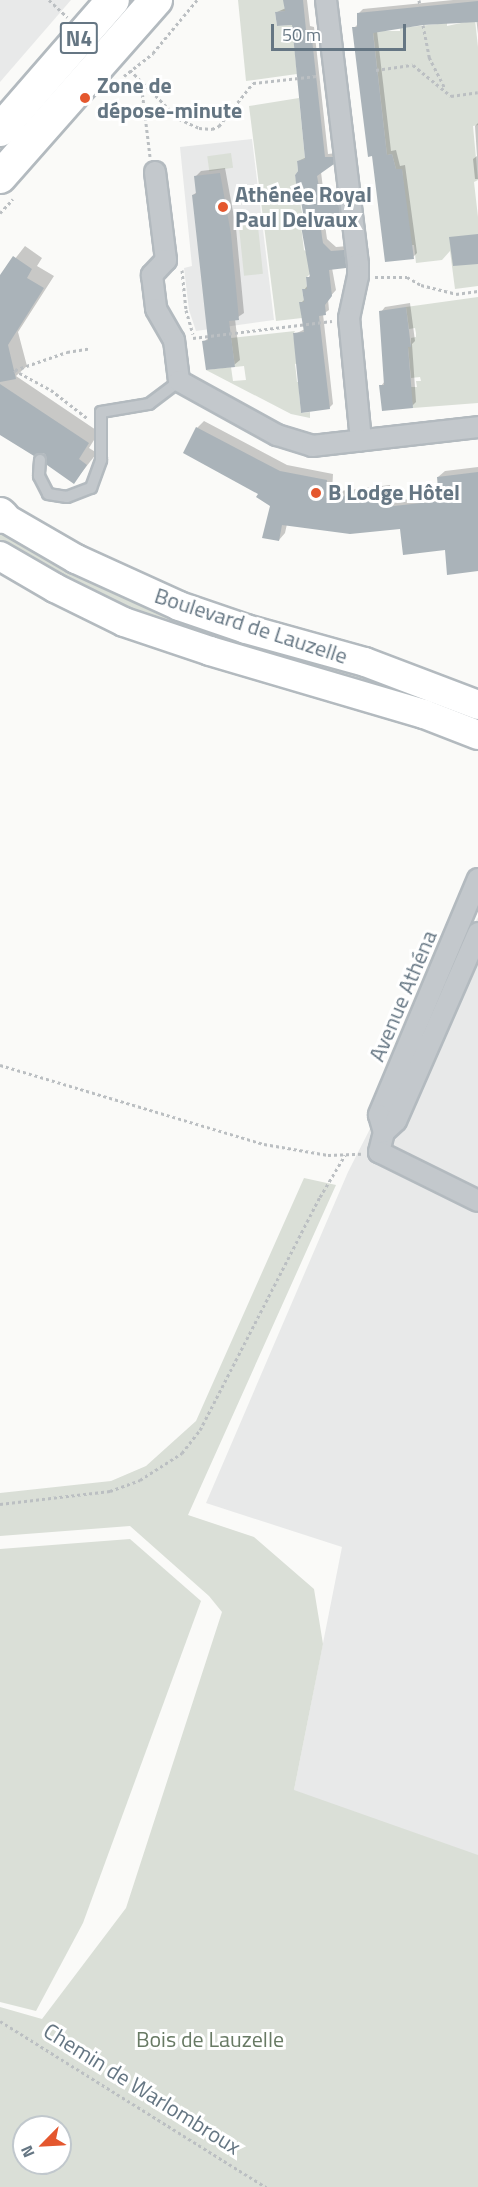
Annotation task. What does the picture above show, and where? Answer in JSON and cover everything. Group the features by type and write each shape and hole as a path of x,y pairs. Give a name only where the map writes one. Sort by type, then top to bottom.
{"main road":[{"name":"N4","path":"0,130 113,0"},
{"name":"N4","path":"0,177 156,0"},
{"name":"Boulevard de Lauzelle","path":"1,515 76,559 179,606 365,662 478,705"},
{"name":"Boulevard de Lauzelle","path":"0,556 55,588 124,622 243,661 394,704 478,735"}],"street":[{"path":"326,0 358,276 349,318 361,440"},
{"path":"155,172 166,260 152,275 156,309 183,339 179,381 277,435 312,446 478,427"},
{"name":"Avenue Athéna","path":"478,879 379,1115 384,1132 379,1152 478,1201"},
{"name":"Avenue Athéna","path":"384,1132 396,1121 478,933"}],"lane":[{"path":"40,460 39,476 48,494 67,497 90,488 101,460 101,412 149,404 179,381"}],"path":[{"path":"49,0 70,20"},
{"path":"116,81 153,53 197,0"},
{"path":"419,0 420,6"},
{"path":"423,25 429,57 446,90"},
{"path":"376,70 413,65 452,96 478,92"},
{"path":"131,71 179,119 199,128 212,129 219,126 253,83 336,74"},
{"path":"141,82 150,156 155,172"},
{"path":"166,260 181,267 186,310 183,339 349,318"},
{"path":"358,276 407,277 421,285 456,294 478,291"},
{"path":"91,348 67,352 14,370 51,390 80,414 102,426"},
{"path":"0,1065 264,1144 296,1151 345,1155 315,1207 200,1430 182,1453 140,1480 110,1491 0,1504"},
{"name":"Chemin de Warlombroux","path":"0,2021 266,2187"}],"shaded area":[{"path":"0,0 71,0 0,82"},
{"name":"Athénée Royal Paul Delvaux","path":"252,139 274,320 196,331 189,310 184,268 192,266 180,147"},
{"path":"478,917 478,2072 272,1901 342,1547 206,1503 348,1172"}],"green space":[{"path":"238,0 284,0 285,11 275,12 277,26 292,25 297,74 246,81"},
{"path":"475,20 478,47 478,125 473,126 478,180 474,182 478,217 478,286 455,289 450,251 442,260 416,263 414,245 409,245 402,169 396,169 392,154 387,155 373,31 400,31 400,28 447,23 447,26"},
{"path":"299,98 305,159 297,161 298,171 295,175 304,223 301,226 304,250 308,253 310,274 306,278 307,289 302,289 304,302 300,302 302,318 276,321 249,106"},
{"path":"231,153 233,168 209,171 207,156"},
{"path":"257,217 263,274 244,276 238,219"},
{"path":"478,297 478,403 413,408 410,387 417,387 416,381 421,381 420,377 411,378 408,347 411,347 411,338 416,337 416,333 415,328 409,329 406,307"},
{"path":"295,331 293,334 299,363 295,364 297,382 301,382 302,393 299,393 301,413 310,412 310,418 291,414 206,370 231,367 233,381 246,380 244,366 235,367 231,338"},
{"path":"0,525 323,661 421,697 387,688 320,678 141,619 0,544"},
{"name":"Bois de Lauzelle","path":"304,1178 336,1185 188,1515 254,1537 314,1589 323,1644 294,1790 478,1855 478,2187 0,2187 0,2007 42,2019 126,1908 222,1612 209,1596 130,1526 0,1536 0,1493 111,1481 146,1466 196,1421"},
{"path":"130,1539 201,1601 83,1923 36,2011 0,2002 0,1549"}],"building":[{"path":"283,0 303,0 306,30 311,30 325,157 333,157 334,164 317,176 320,192 329,200 338,199 340,217 332,218 321,229 322,237 323,243 331,251 344,250 346,265 346,268 329,270 332,296 325,305 326,315 319,316 330,409 301,413 293,333 304,332 299,302 304,302 302,289 307,289 306,277 310,277 301,226 304,223 303,213 301,201 298,199 295,175 298,171 297,161 305,159 292,25 277,26 275,12 285,11"},
{"path":"478,1 478,22 423,25 373,33 387,155 392,154 396,169 402,169 414,259 385,262 372,156 368,157 352,27 357,27 357,13"},
{"path":"220,173 231,234 239,320 229,321 235,367 206,370 202,341 208,340 192,195 196,194 194,176"},
{"path":"478,234 478,264 453,266 449,237"},
{"path":"13,256 32,269 27,278 44,288 8,345 16,379 0,382 0,275"},
{"path":"406,307 411,347 408,347 413,408 382,411 379,385 384,385 379,311"},
{"path":"0,384 89,443 79,459 87,465 74,484 47,465 45,454 40,453 34,456 0,435"},
{"path":"196,427 280,471 327,480 326,498 384,491 385,507 439,501 437,477 478,472 478,571 447,575 445,550 403,555 400,529 350,534 282,525 279,541 262,538 270,506 256,497 258,494 183,453"}],"place":[{"name":"Zone de dépose-minute","path":"85,98"},
{"name":"Athénée Royal Paul Delvaux","path":"223,207"},
{"name":"B Lodge Hôtel","path":"316,493"}]}
